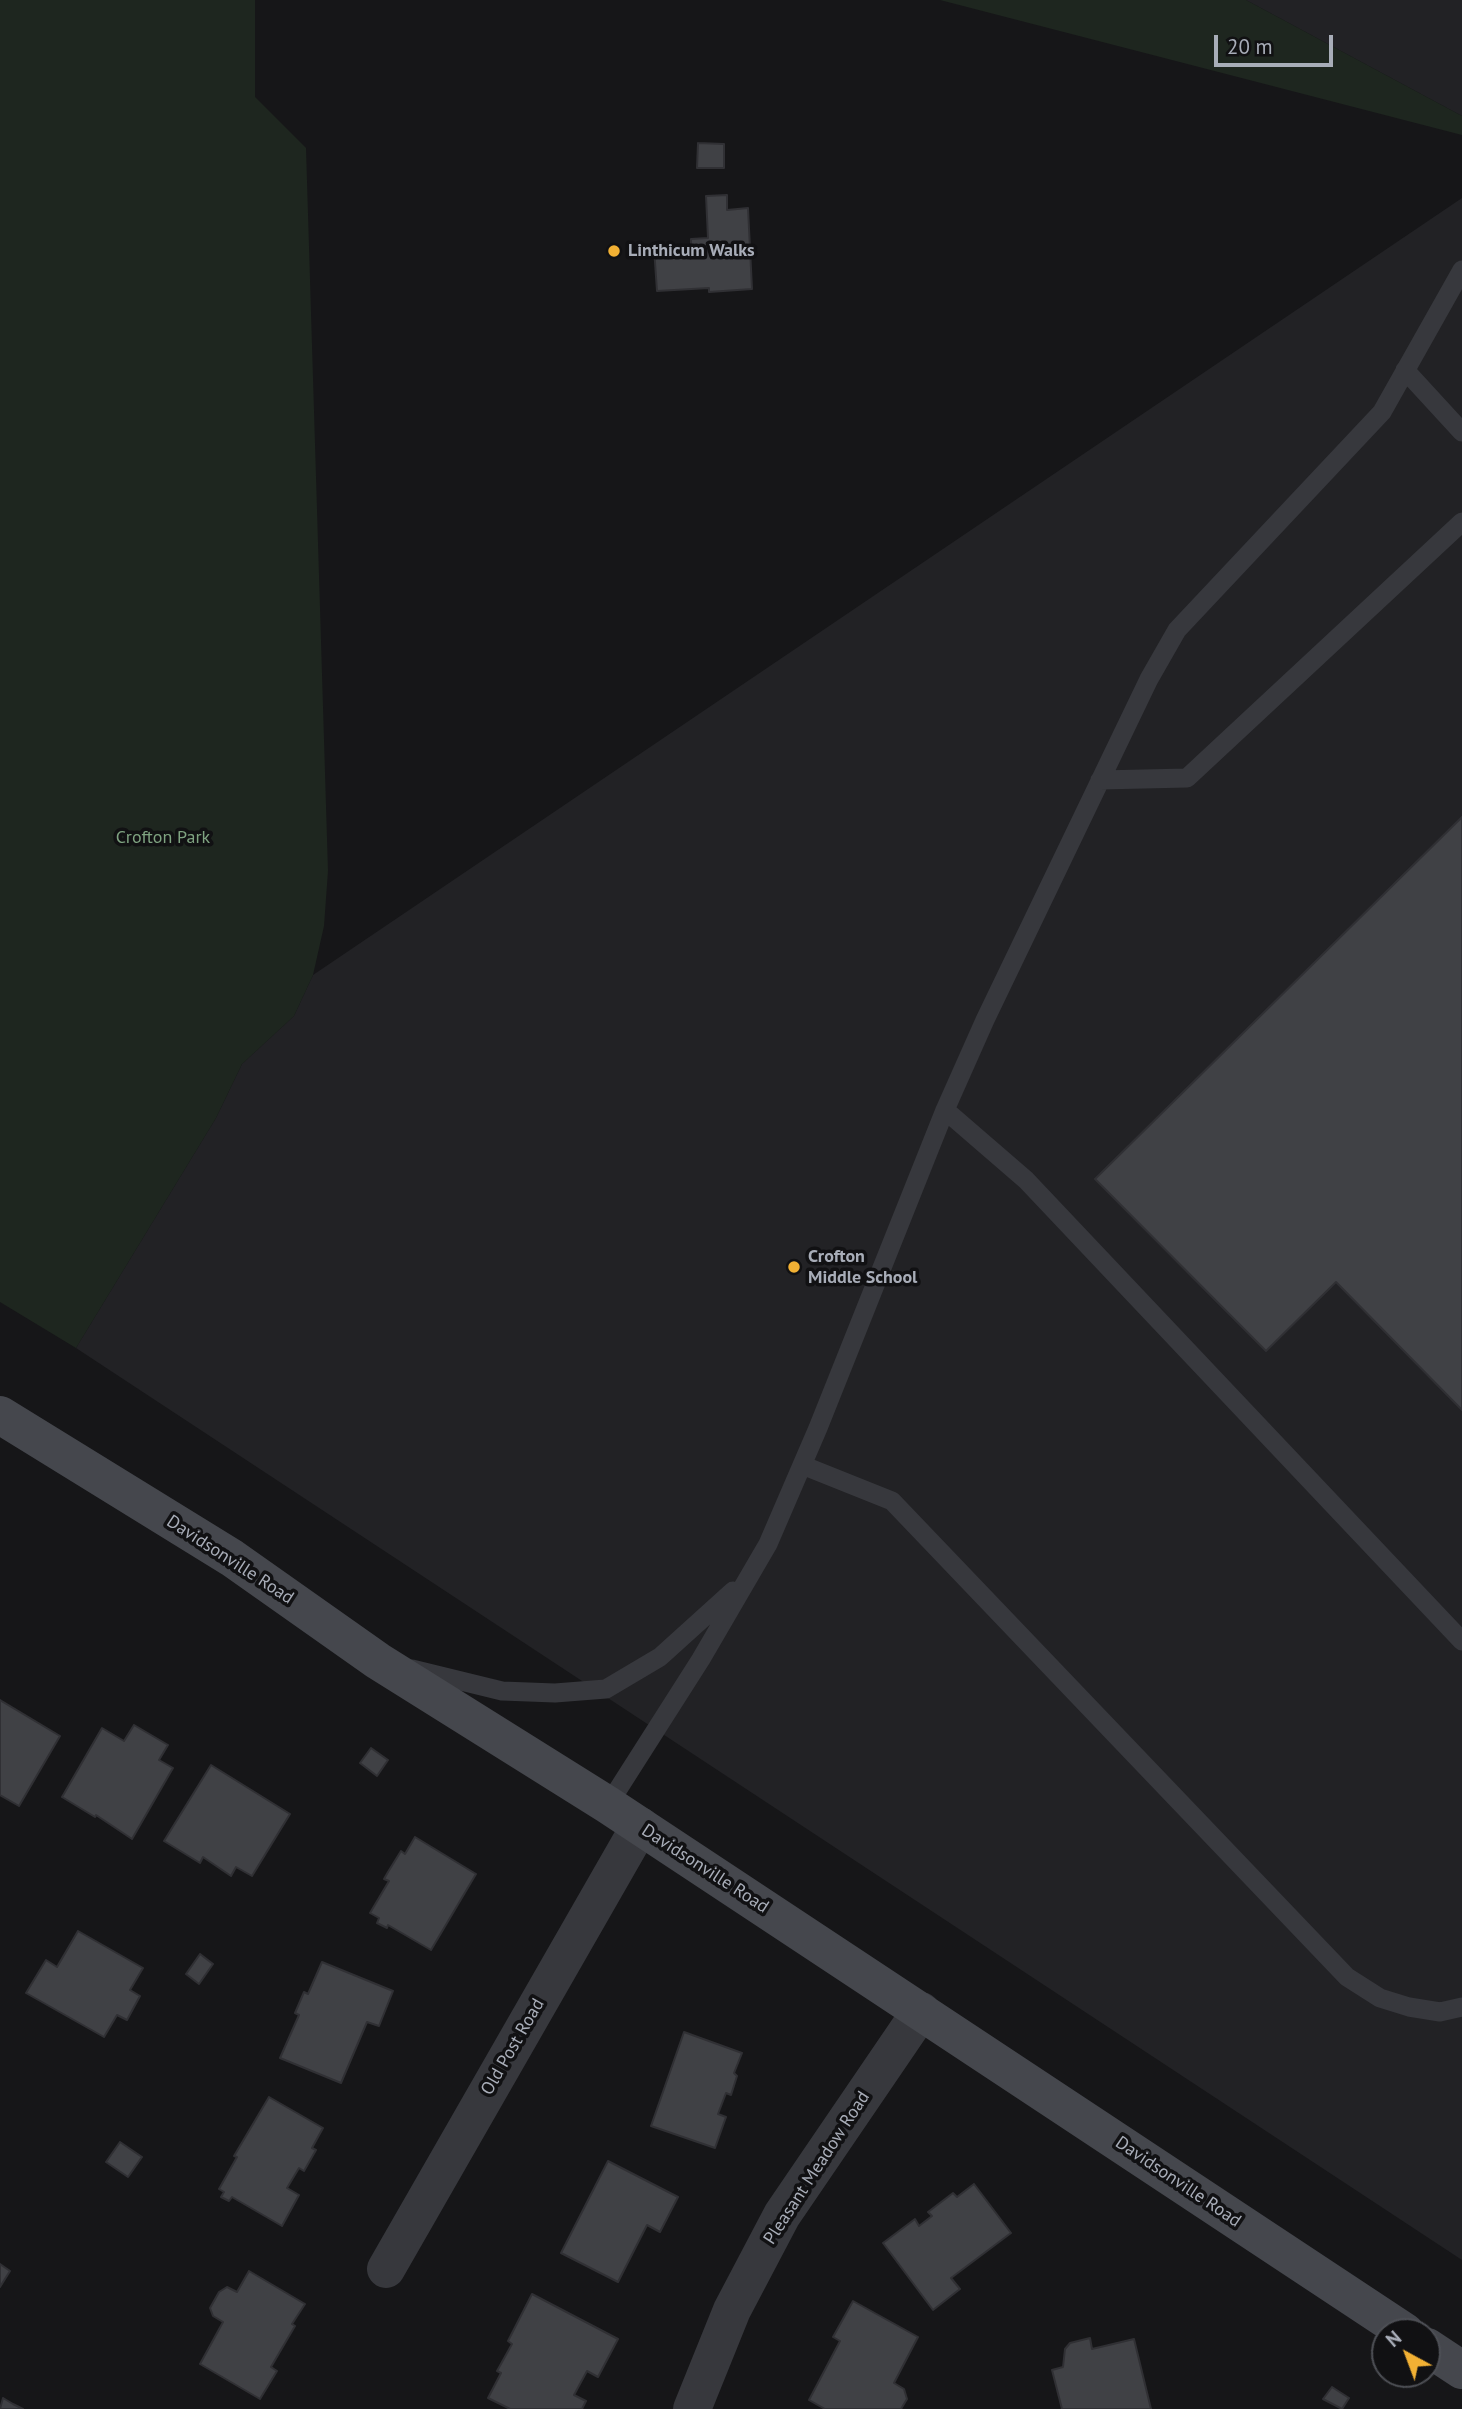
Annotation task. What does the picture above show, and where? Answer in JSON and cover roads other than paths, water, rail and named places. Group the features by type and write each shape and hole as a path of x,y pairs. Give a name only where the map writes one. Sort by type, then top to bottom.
{"main road":[{"name":"Davidsonville Road","path":"0,1415 232,1559 378,1661 608,1805 1384,2318"},
{"path":"1441,2356 1462,2370"}],"street":[{"name":"Old Post Road","path":"386,2269 640,1826"},
{"name":"Pleasant Meadow Road","path":"692,2409 732,2310 782,2215 921,2011"}],"lane":[{"path":"608,1805 694,1670 768,1544 944,1110 1149,678 1177,630 1382,412 1462,270"},
{"path":"1405,370 1462,432"},
{"path":"1100,780 1186,778 1462,522"},
{"path":"944,1110 1026,1180 1462,1641"},
{"path":"802,1465 892,1501 1347,1977 1380,1998 1409,2007 1440,2012 1462,2007"},
{"path":"378,1661 502,1690 555,1693 606,1689 660,1657 749,1576"}],"place":[{"name":"Linthicum Walks","path":"614,251"},
{"name":"Crofton Middle School","path":"794,1267"}],"park label":[{"name":"Crofton Park","path":"163,838"}]}
